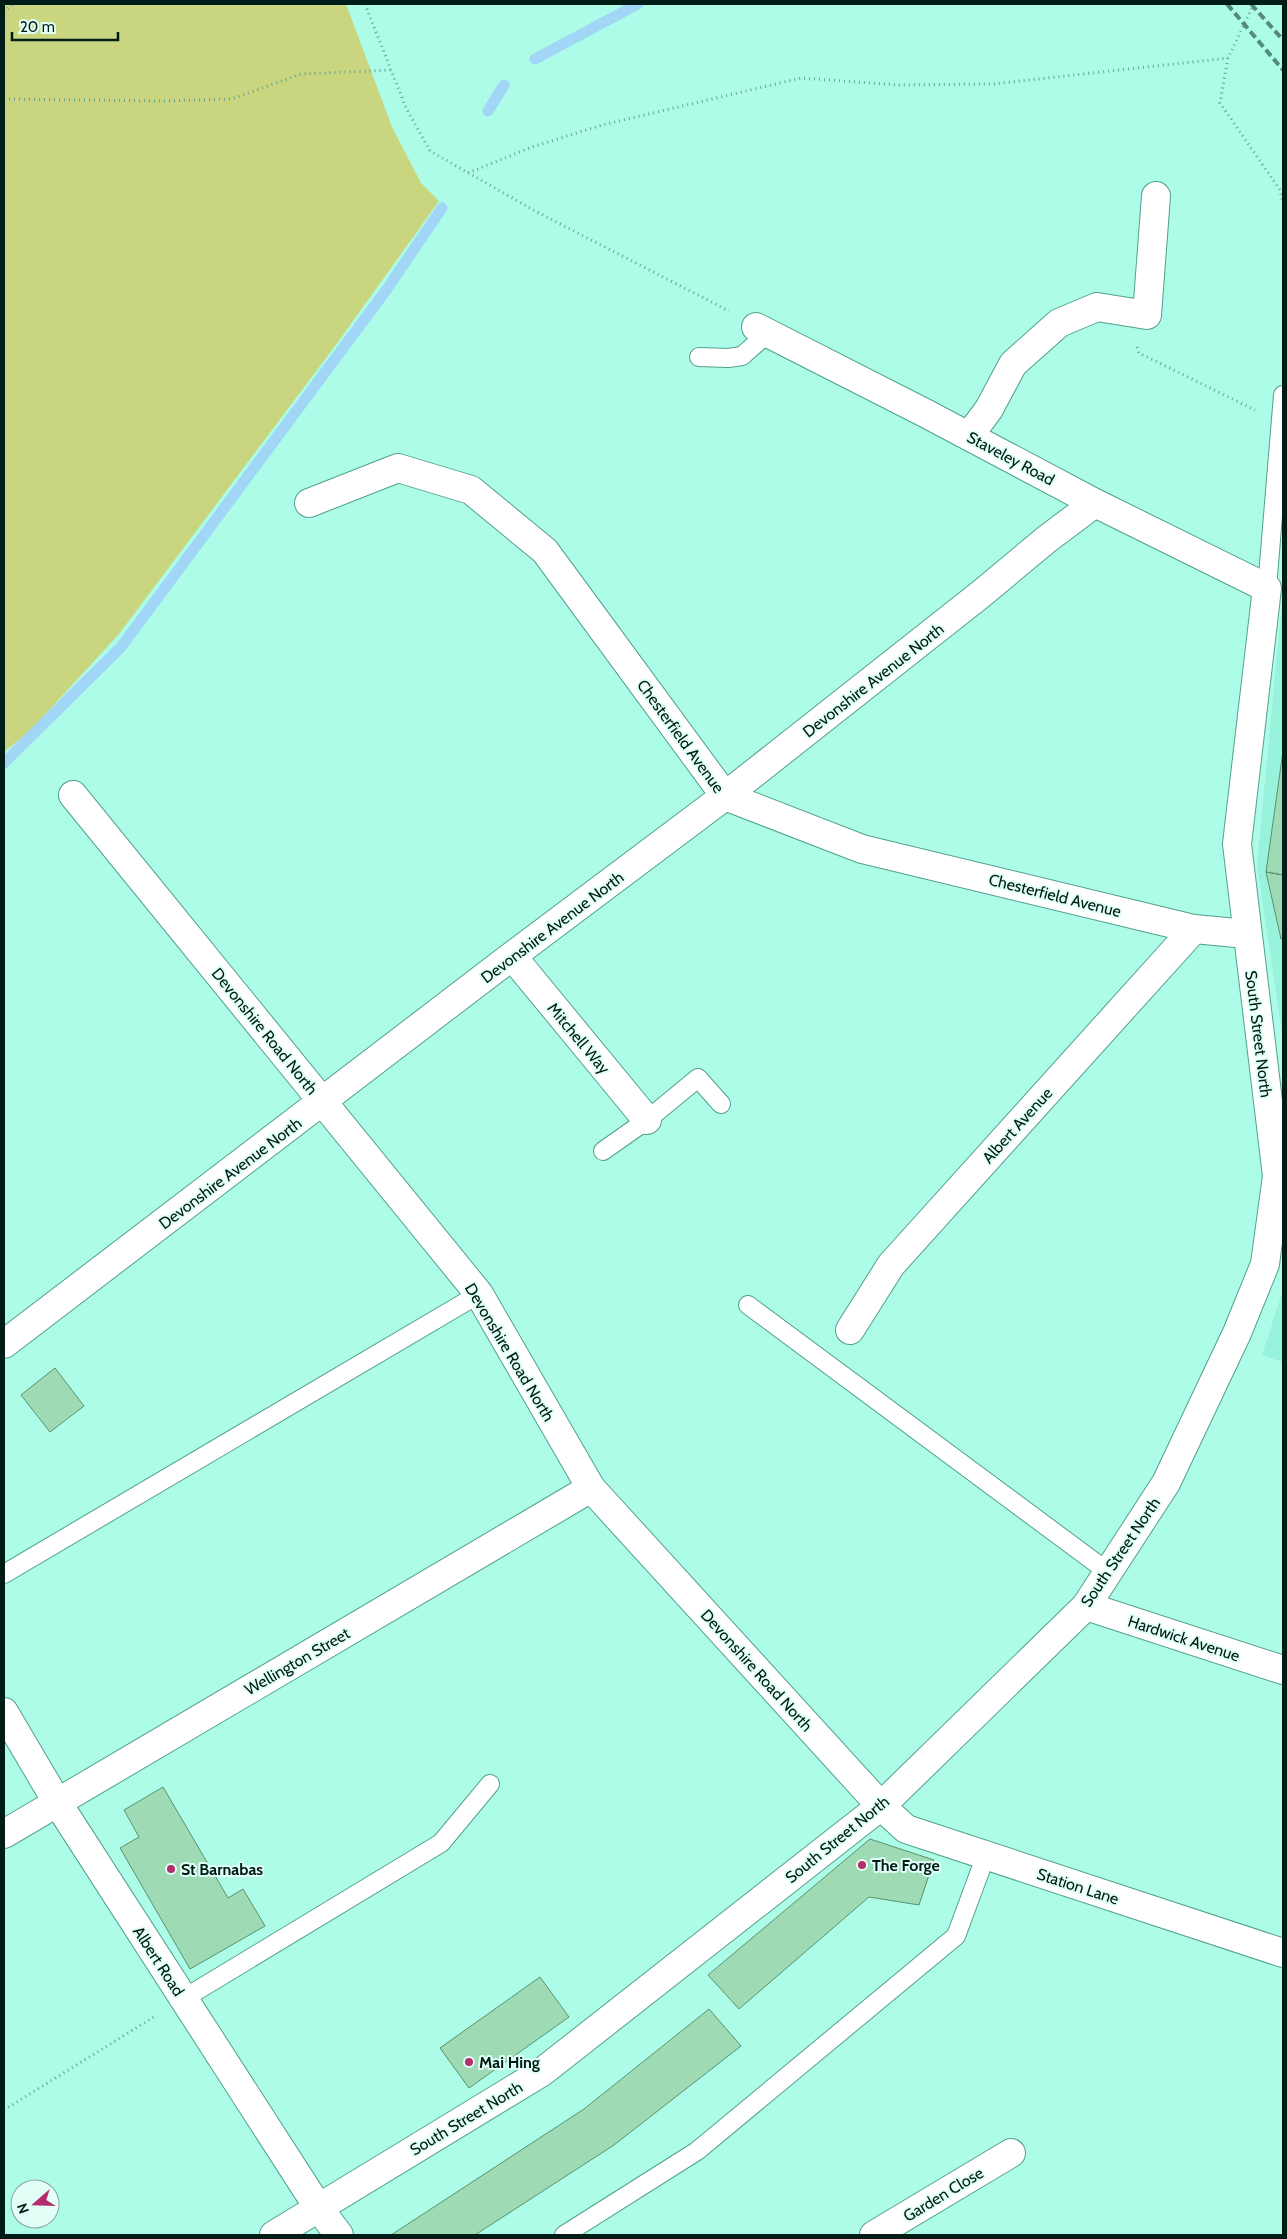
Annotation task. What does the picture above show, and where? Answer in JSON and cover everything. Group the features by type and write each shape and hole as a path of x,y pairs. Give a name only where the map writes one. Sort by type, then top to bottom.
{"street":[{"path":"969,436 988,409 1013,364 1059,323 1097,307 1147,315 1156,196"},
{"name":"Staveley Road","path":"762,330 1095,503 1267,588"},
{"name":"Chesterfield Avenue","path":"309,503 398,468 471,490 545,551 725,796 862,849 1194,929 1246,934"},
{"name":"Devonshire Avenue North","path":"4,1344 512,956 725,796 981,594 1047,539 1095,503"},
{"name":"South Street North","path":"274,2235 542,2072 881,1806 1086,1606 1166,1484 1237,1333 1265,1264 1277,1176 1246,934 1237,844 1267,588"},
{"name":"Devonshire Road North","path":"73,795 479,1294 591,1488 881,1806"},
{"name":"Albert Avenue","path":"850,1330 891,1265 1194,929"},
{"name":"Mitchell Way","path":"512,956 647,1120"},
{"name":"Wellington Street","path":"4,1834 591,1488"},
{"name":"Hardwick Avenue","path":"1086,1606 1283,1670"},
{"name":"Albert Road","path":"4,1712 57,1802 183,1999 318,2207 339,2235"},
{"name":"Station Lane","path":"881,1806 906,1829 1283,1953"},
{"name":"Garden Close","path":"874,2235 1011,2153"}],"lane":[{"path":"699,357 728,358 742,356 762,330"},
{"path":"1267,588 1283,395"},
{"path":"603,1151 647,1120 698,1078 721,1104"},
{"path":"4,1574 479,1294"},
{"path":"748,1305 1108,1572"},
{"path":"183,1999 441,1843 490,1784"},
{"path":"564,2235 697,2152 956,1936 986,1856"}],"path":[{"path":"4,12 13,4"},
{"path":"366,4 406,108 430,151 535,211 705,298 762,330"},
{"path":"1254,4 1228,58 1220,103 1280,190 1283,203"},
{"path":"468,173 532,147 602,125 801,78 899,85 993,84 1228,58"},
{"path":"4,99 162,101 232,99 301,74 391,70"},
{"path":"1124,312 1139,353 1281,422"},
{"path":"4,2110 183,1999"}],"shaded area":[{"path":"4,4 346,4 392,127 421,183 439,201 338,342 119,634 29,732 4,752"},
{"path":"1283,591 1283,1040 1257,865"},
{"path":"1283,1290 1283,1362 1262,1355"}],"building":[{"path":"1283,751 1283,875 1266,872"},
{"path":"1266,872 1283,875 1283,939 1281,939"},
{"path":"55,1368 84,1406 50,1432 21,1395"},
{"name":"St Barnabas","path":"163,1787 228,1898 243,1889 265,1926 190,1969 120,1848 139,1837 124,1810"},
{"path":"870,1839 934,1860 919,1905 869,1897 739,2009 708,1975"},
{"path":"540,1977 569,2017 469,2088 440,2048"},
{"path":"709,2009 741,2046 614,2145 475,2235 391,2235 584,2109"}],"waterway":[{"path":"535,59 638,4"},
{"path":"488,111 504,85"},
{"path":"4,763 121,647 387,289 442,208"}],"railway":[{"path":"1227,4 1283,70"},
{"path":"1251,4 1283,40"}],"place":[{"name":"The Forge","path":"862,1865"},
{"name":"St Barnabas","path":"171,1869"},
{"name":"Mai Hing","path":"469,2062"}]}
